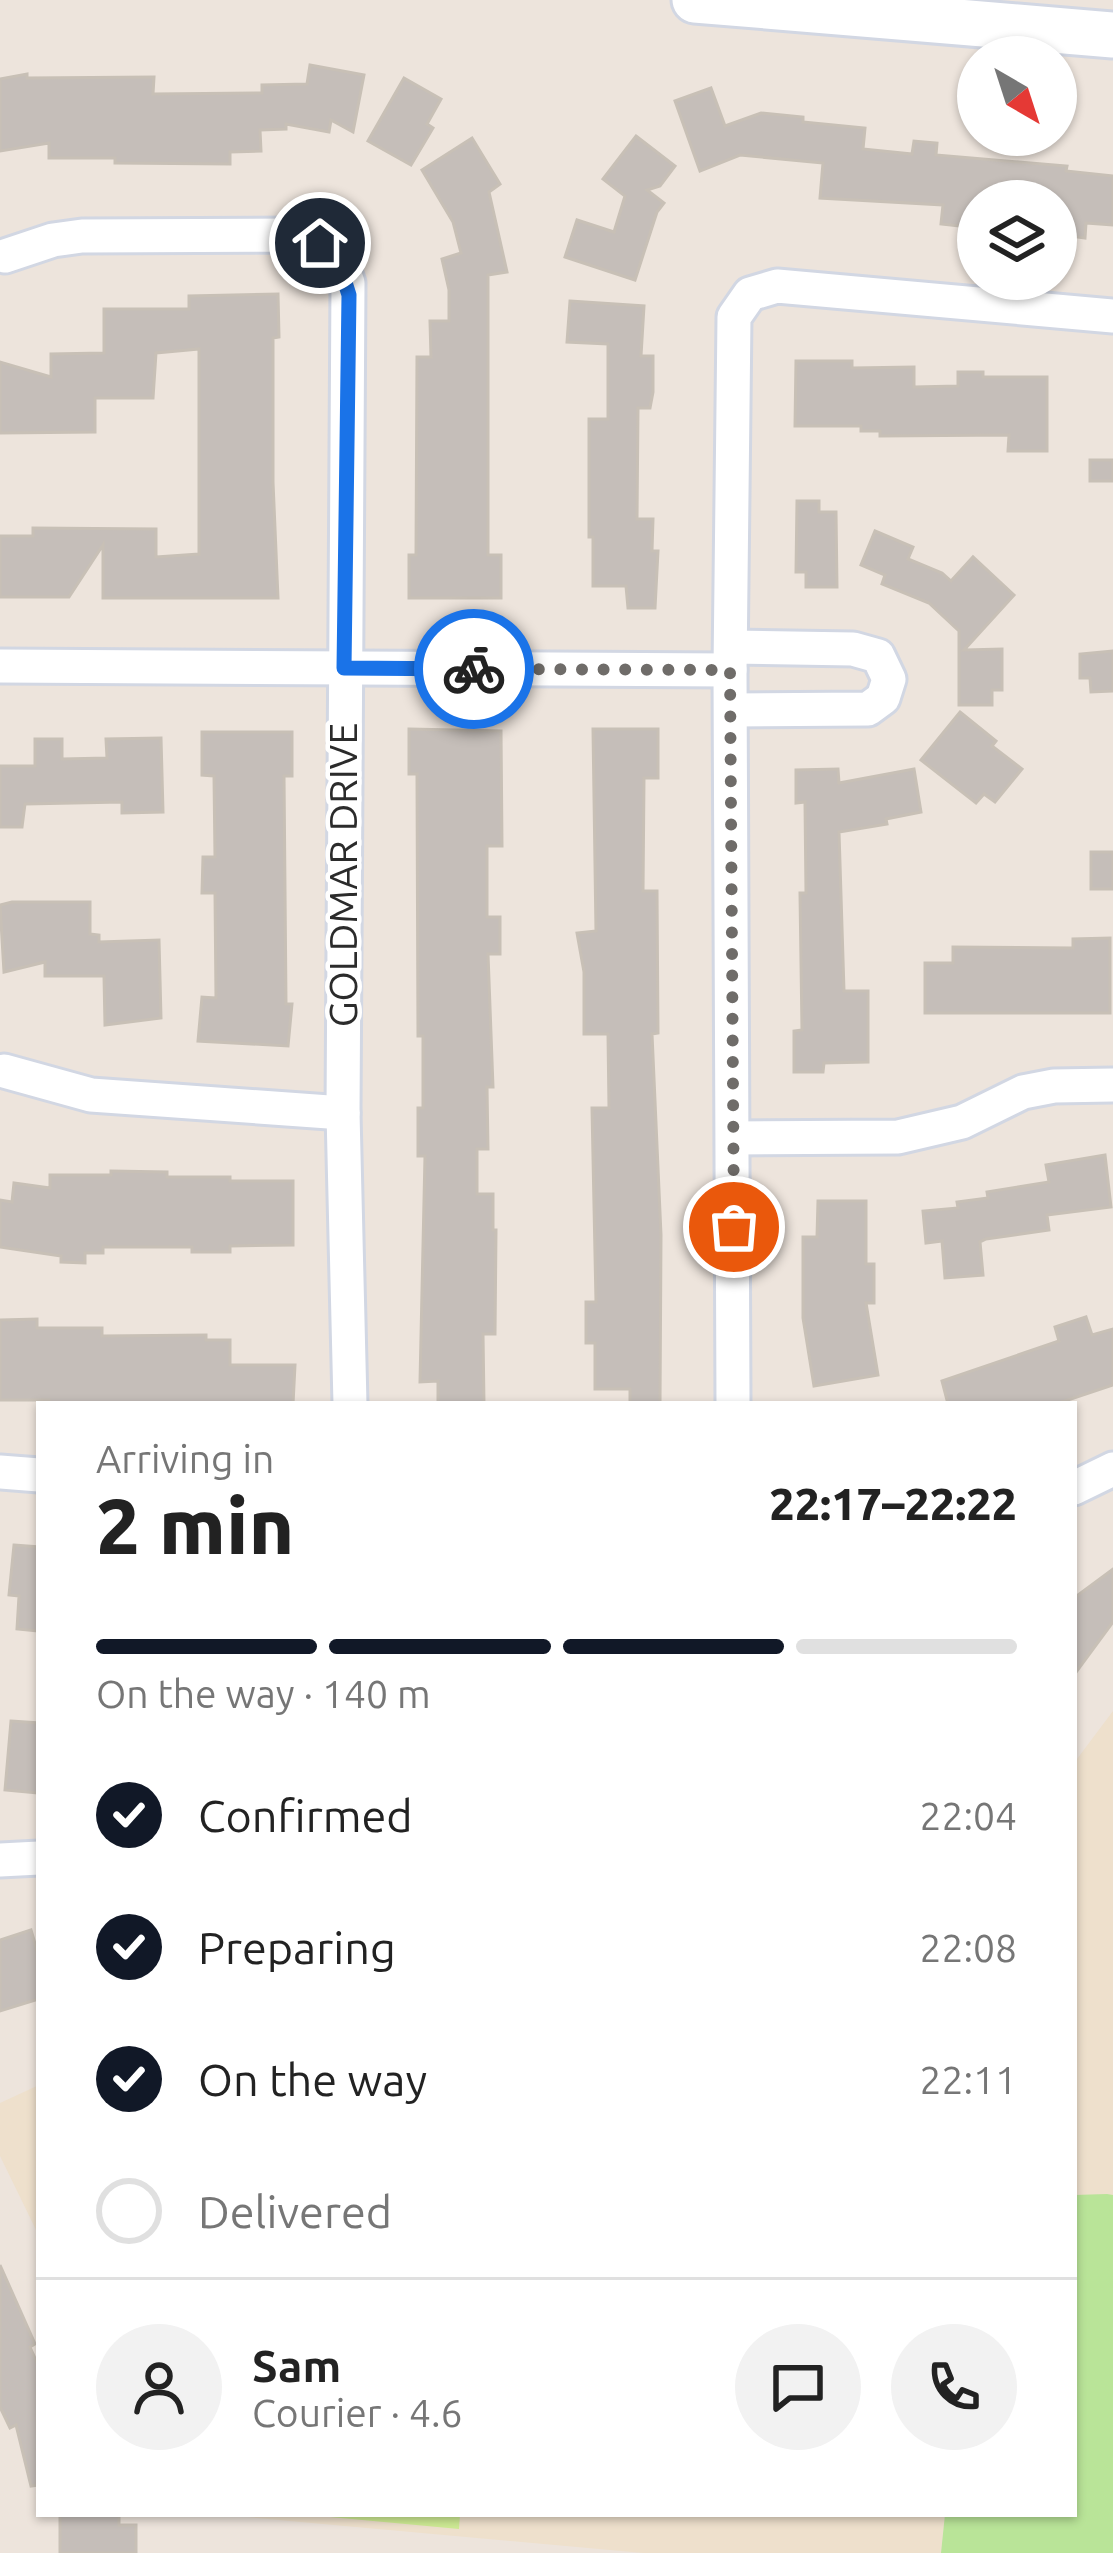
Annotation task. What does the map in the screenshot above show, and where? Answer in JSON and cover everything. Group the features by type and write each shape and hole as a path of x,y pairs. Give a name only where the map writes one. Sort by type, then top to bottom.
{"main road":[{"path":"694,0 1113,35"}],"street":[{"name":"GOLDMAR DRIVE","path":"5,256 82,236 293,235 320,243 338,260 349,295 343,1113 350,1401"},
{"path":"733,1401 731,658 732,323 736,310 750,294 777,286 1113,316"},
{"path":"0,666 344,668 731,658 853,649 878,656 889,679 883,698 868,709 731,710"},
{"path":"4,1072 91,1095 343,1113"},
{"path":"734,1138 898,1137 962,1122 1023,1092 1113,1085"},
{"path":"1077,1487 1113,1469"},
{"path":"0,1472 36,1474"},
{"path":"0,1860 36,1858"}],"shaded area":[{"path":"1113,1711 1113,2198 1077,2195 1077,1759"},
{"path":"36,2086 36,2230 0,2156 0,2103"},
{"path":"247,2517 945,2517 941,2553 643,2553"}],"green space":[{"path":"1077,2195 1113,2195 1113,2553 941,2553 945,2517 1077,2517"},
{"path":"330,2517 460,2517 459,2529"}],"building":[{"path":"310,65 364,75 353,132 331,120 329,132 286,124 286,129 260,130 261,151 230,152 230,164 49,158 49,143 0,151 0,79 27,74 27,78 154,77 153,94 262,93 262,85 307,84"},
{"path":"404,78 441,99 427,124 433,128 411,165 368,141"},
{"path":"711,88 725,126 761,113 803,117 803,122 865,128 863,149 912,154 914,141 937,143 936,155 1067,166 1066,171 1113,176 1113,225 1086,223 1085,238 1077,237 1077,180 957,180 957,226 941,224 943,205 820,198 823,163 740,155 700,171 675,101"},
{"path":"636,136 675,166 660,186 647,190 664,203 635,280 565,257 577,220 614,232 625,196 603,179"},
{"path":"472,138 500,184 489,192 507,272 488,275 488,555 501,555 501,598 409,598 409,555 416,555 417,357 431,357 430,321 449,321 442,259 461,253 453,222 422,170"},
{"path":"278,294 279,337 273,338 273,482 278,598 103,598 103,545 69,597 0,597 0,536 33,536 33,528 156,529 156,557 199,554 199,349 156,353 153,398 95,398 95,432 0,433 0,362 51,377 51,354 104,353 104,309 189,309 189,296"},
{"path":"570,301 644,306 641,356 653,356 653,392 650,408 638,408 637,519 653,519 652,551 658,551 655,608 628,608 626,586 593,586 589,419 608,419 608,344 567,342"},
{"path":"796,361 852,361 852,368 914,367 914,387 958,386 958,372 1047,377 1047,451 1008,451 1009,435 880,436 880,431 861,431 861,426 795,426"},
{"path":"1090,460 1113,460 1113,481 1090,481"},
{"path":"797,501 819,501 819,512 836,512 837,587 806,587 806,572 796,572"},
{"path":"875,531 913,547 908,559 951,581 973,557 1014,595 964,650 1002,649 1002,690 992,690 992,705 959,705 959,631 929,603 882,584 885,575 861,565"},
{"path":"1113,651 1113,691 1091,692 1090,678 1080,678 1080,654"},
{"path":"960,712 1022,769 995,802 984,794 976,803 921,760"},
{"path":"409,729 501,731 502,846 487,846 487,917 500,917 500,954 488,954 493,1087 487,1087 488,1149 477,1149 477,1194 493,1194 496,1230 495,1334 483,1334 484,1401 438,1401 438,1381 420,1382 425,1156 418,1156 418,1108 423,1108 423,1036 418,1036 417,774 409,774"},
{"path":"593,729 658,729 658,778 644,778 643,891 657,891 658,1033 652,1034 661,1235 660,1401 630,1401 630,1389 595,1389 595,1343 586,1343 586,1302 596,1302 592,1108 609,1108 608,1034 584,1034 584,972 577,933 596,931"},
{"path":"202,732 292,732 292,776 284,776 286,1004 292,1004 288,1046 198,1041 202,997 216,998 215,893 202,893 203,857 215,857 214,776 202,775"},
{"path":"161,738 163,812 122,813 122,802 25,804 22,827 0,827 0,766 35,766 35,739 62,739 62,759 107,758 106,739"},
{"path":"838,769 839,783 914,769 921,812 886,819 887,824 839,832 844,991 868,991 868,1062 824,1063 823,1072 794,1072 794,1031 802,1030 800,893 806,893 805,802 796,803 796,770"},
{"path":"1091,852 1113,852 1113,889 1091,889"},
{"path":"90,902 90,934 99,935 99,942 159,940 161,1018 105,1025 104,976 45,976 45,962 4,972 0,905"},
{"path":"1110,938 1110,1013 925,1013 925,963 953,963 953,947 1073,948 1073,939"},
{"path":"1105,1155 1111,1207 1047,1215 1049,1230 986,1239 980,1242 983,1275 945,1278 942,1241 926,1243 923,1211 958,1208 957,1202 988,1198 987,1192 1049,1182 1046,1165"},
{"path":"111,1171 293,1181 293,1245 230,1246 230,1252 103,1247 103,1253 85,1253 85,1263 0,1247 0,1200 12,1202 14,1183 50,1188 50,1175 111,1175"},
{"path":"818,1201 866,1201 866,1264 874,1264 874,1303 866,1303 878,1375 814,1386 803,1318 803,1237 817,1237"},
{"path":"1086,1317 1092,1335 1113,1329 1113,1385 1065,1401 947,1401 942,1381 1059,1341 1055,1327"},
{"path":"37,1319 37,1328 102,1328 102,1336 206,1335 206,1340 230,1340 230,1365 295,1365 293,1401 0,1400 0,1320"},
{"path":"14,1545 36,1547 36,1631 17,1629 19,1596 9,1595"},
{"path":"1113,1569 1113,1622 1077,1671 1077,1596"},
{"path":"11,1721 36,1723 36,1793 5,1790"},
{"path":"31,1930 36,1947 36,2000 0,2011 0,1940"},
{"path":"0,2265 35,2344 30,2347 36,2360 36,2485 31,2486 16,2425 10,2428 0,2407"},
{"path":"60,2517 119,2517 119,2525 136,2525 136,2553 60,2553"}],"way so far":[{"path":"474,669 730,670 734,1227"}],"route":[{"path":"320,243 338,260 349,295 344,668 474,669"}]}
